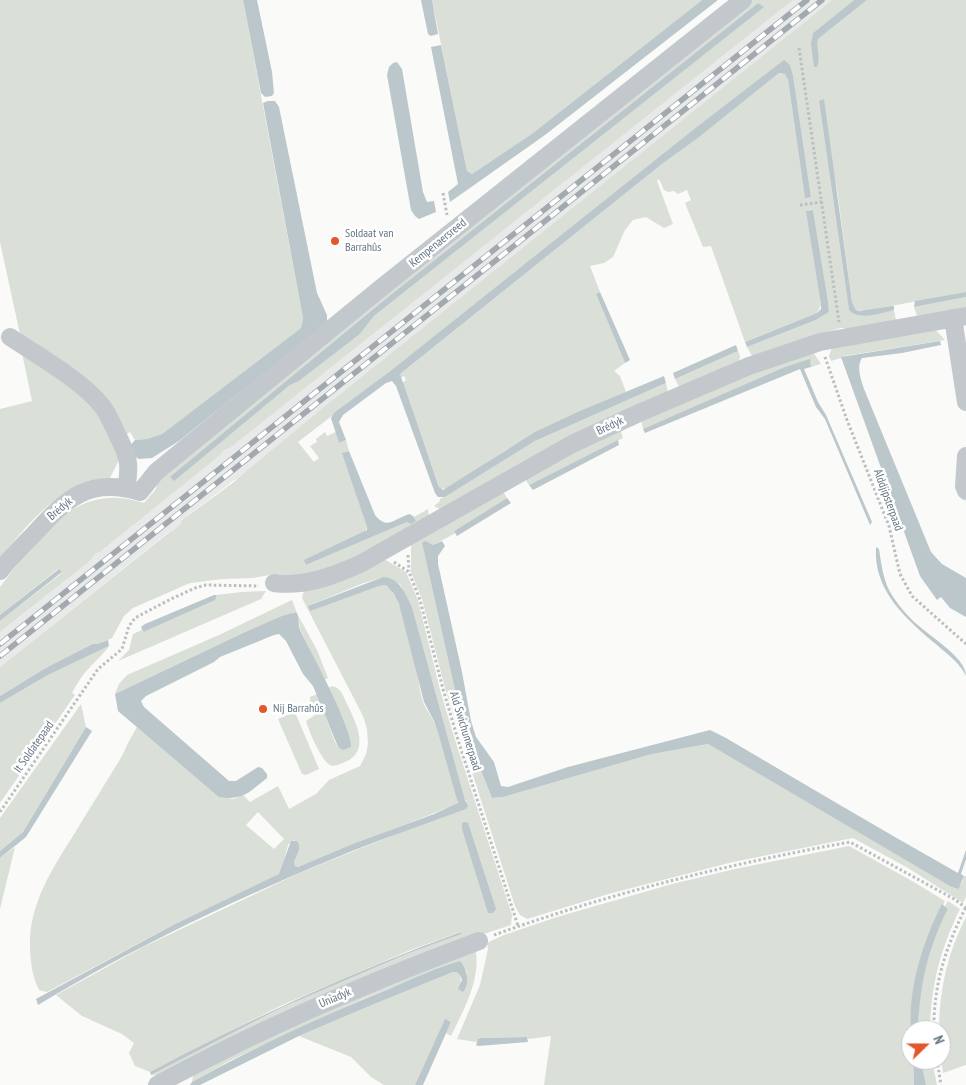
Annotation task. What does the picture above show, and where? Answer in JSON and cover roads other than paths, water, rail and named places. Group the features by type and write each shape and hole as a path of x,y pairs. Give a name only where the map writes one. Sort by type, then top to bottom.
{"street":[{"name":"Kempenaersreed","path":"133,490 396,276 743,0"},
{"path":"960,317 966,402"},
{"name":"Brédyk","path":"274,583 312,582 337,574 380,553 572,444 748,366 820,342 960,317"},
{"path":"10,336 74,380 92,394 102,406 127,458 128,475 133,490"},
{"path":"966,456 964,486 966,491"},
{"name":"Brédyk","path":"0,571 50,516 78,494 92,488 109,486 133,490"},
{"name":"Uniadyk","path":"157,1085 250,1037 306,1011 392,974 479,941"}],"railway":[{"path":"0,644 807,0"},
{"path":"0,656 822,0"}],"place":[{"name":"Soldaat van Barrahûs","path":"335,241"},
{"name":"Nij Barrahûs","path":"263,709"}]}
